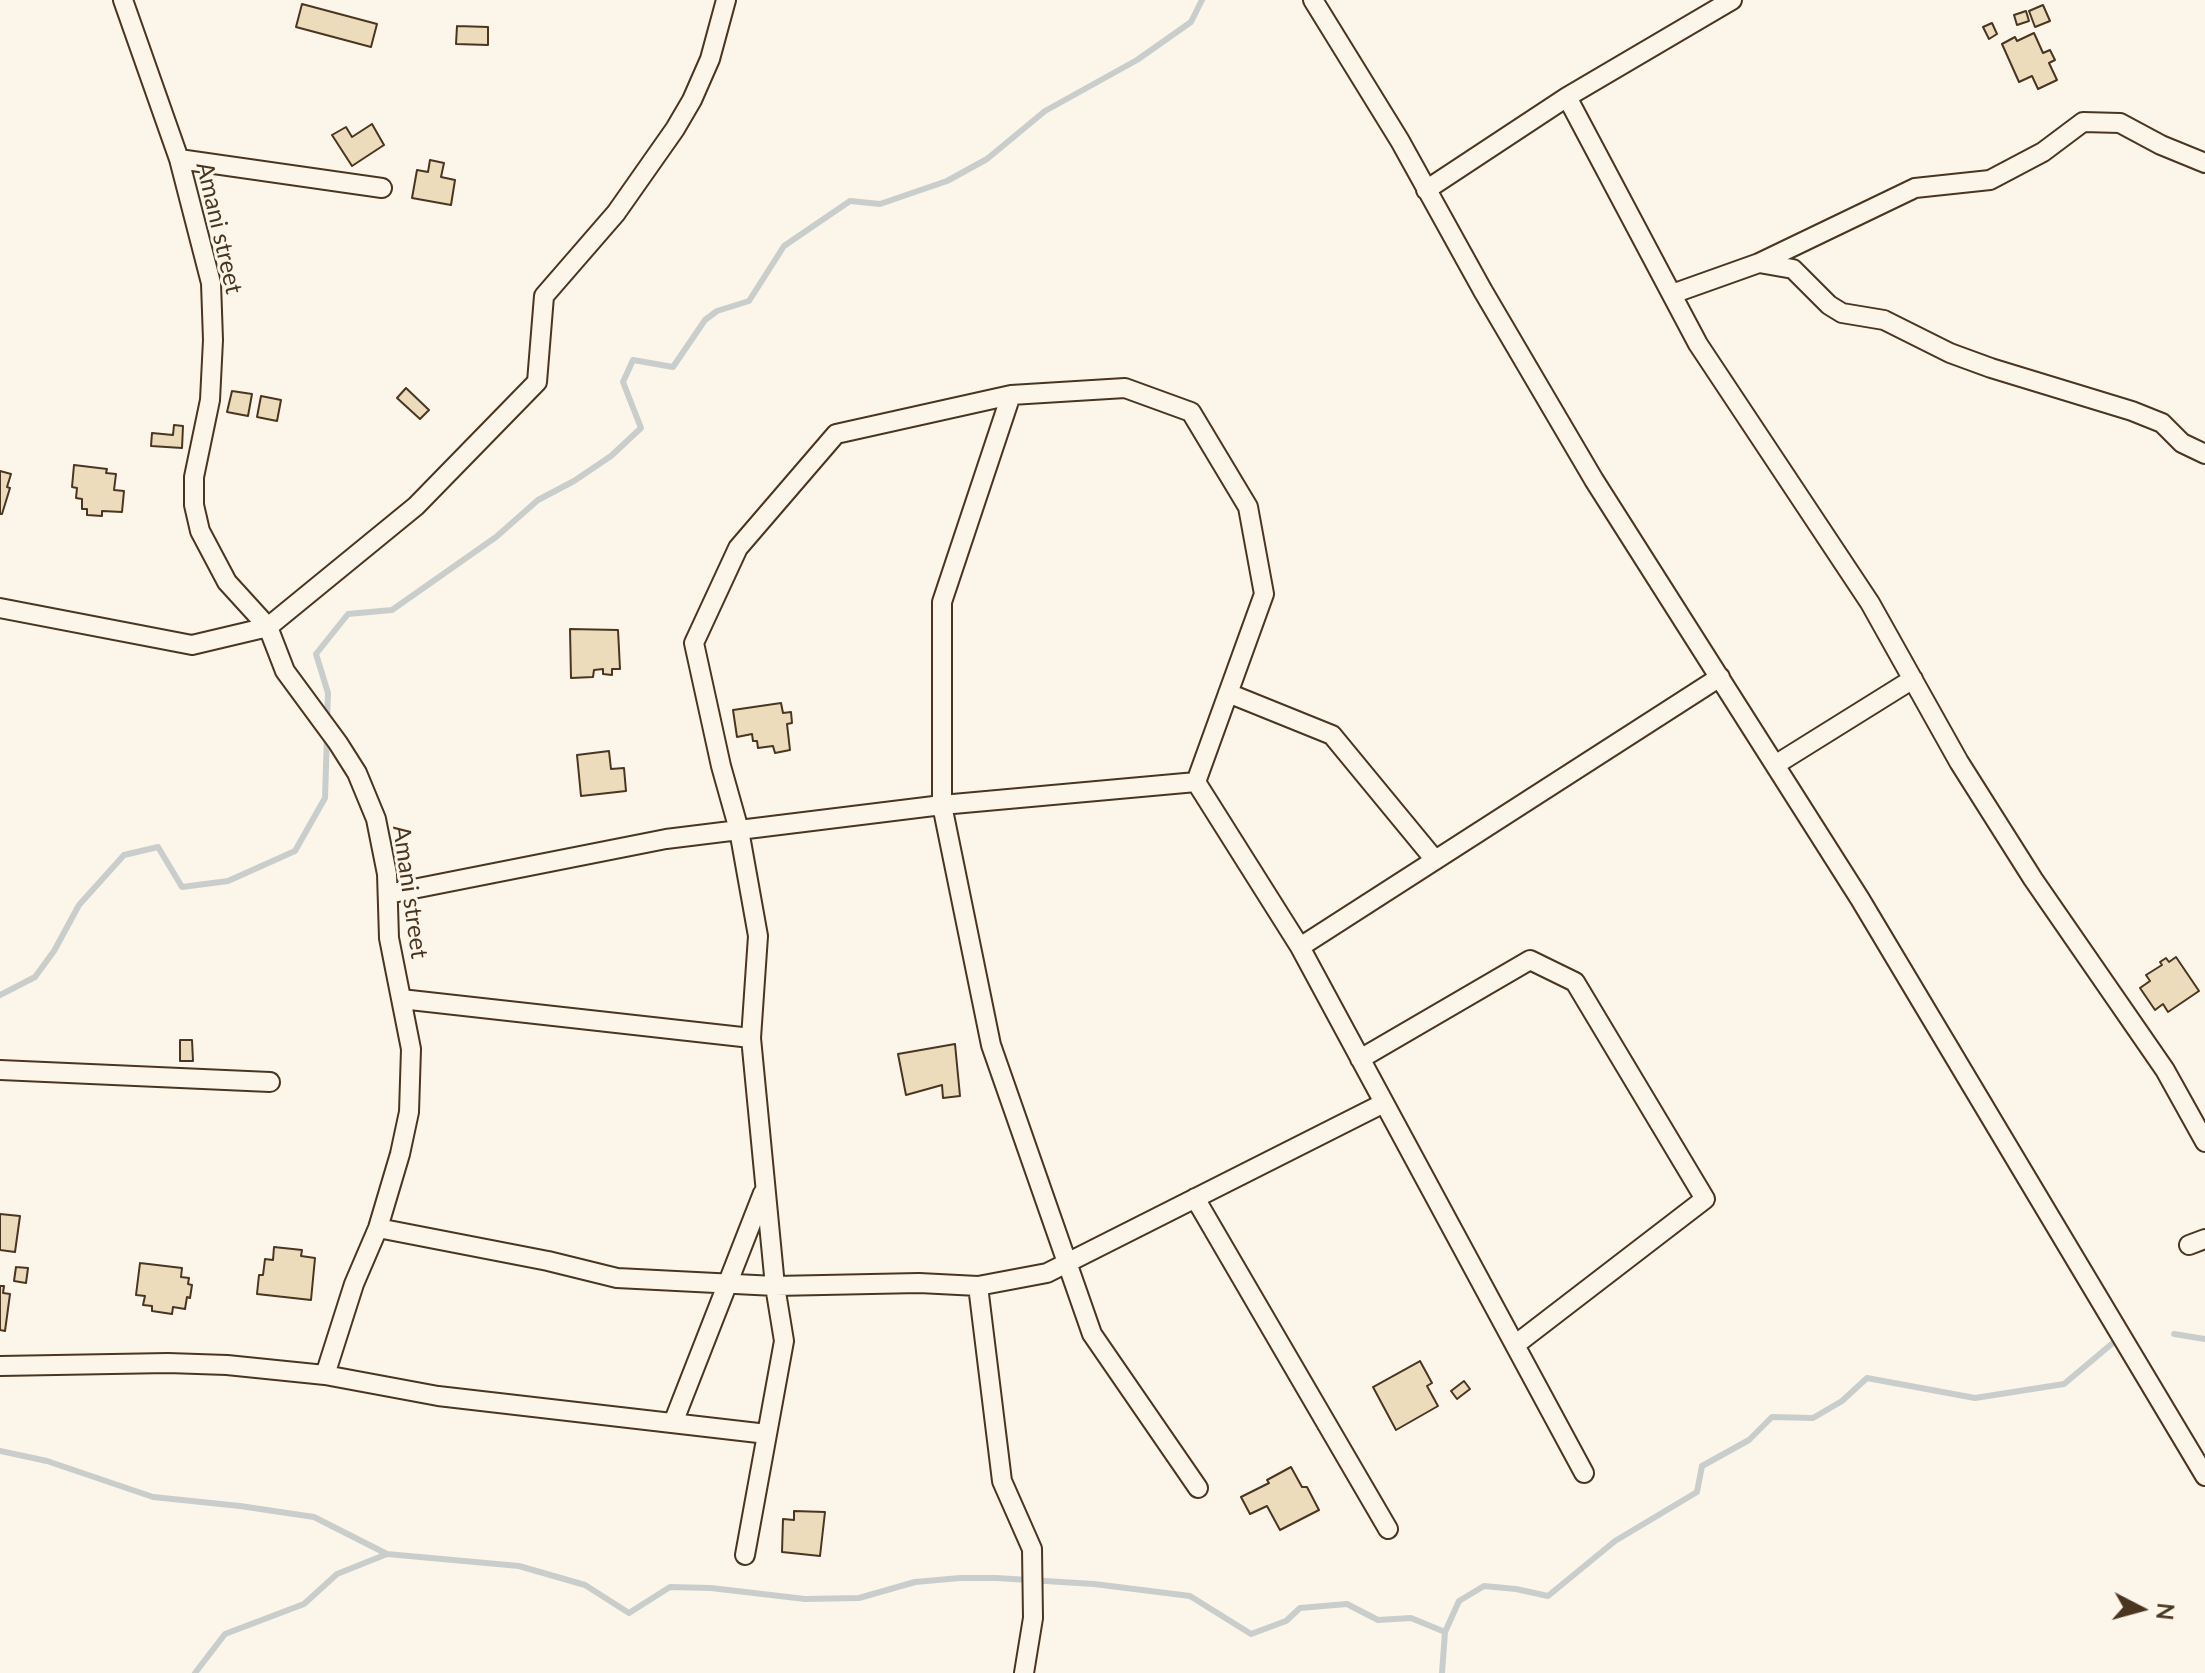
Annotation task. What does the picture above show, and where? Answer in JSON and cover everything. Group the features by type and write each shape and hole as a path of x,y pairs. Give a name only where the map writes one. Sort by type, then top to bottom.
{"street":[{"name":"Amani street","path":"123,0 179,159 211,283 210,400 194,477 194,505 200,531 227,582 268,627 285,671 357,773 376,819 387,874 389,938 411,1049 409,1112 378,1228 354,1284 325,1375"},
{"path":"0,608 192,645 268,627 416,506 537,382 544,296 616,213 675,129 710,59 726,0"},
{"path":"1313,0 1400,141 1483,291 1594,480 1860,899 2205,1476"},
{"path":"1426,190 1567,97 1732,0"},
{"path":"1567,97 1698,344 1870,603 1959,762 2033,879 2165,1070 2205,1142"},
{"path":"1672,294 1759,263 1915,188 1990,180 2043,152 2083,122 2120,123 2161,145 2205,163"},
{"path":"179,159 382,188"},
{"path":"1759,263 1793,269 1829,305 1842,313 1884,320 1950,353 2132,411 2162,423 2182,443 2205,454"},
{"path":"745,1555 784,1341 775,1286 751,1038 758,936 739,830 721,766 694,643 738,548 836,434 1011,395 1125,388 1191,412 1248,507 1264,594 1196,782"},
{"path":"1011,395 942,602 942,805 991,1045 1092,1334 1198,1488"},
{"path":"1300,947 1720,677"},
{"path":"1775,765 1913,679"},
{"path":"1228,693 1332,735 1435,860"},
{"path":"388,894 666,839 942,805 1196,782"},
{"path":"1196,782 1300,947 1584,1473"},
{"path":"1360,1059 1530,960 1575,982 1705,1199 1515,1345"},
{"path":"401,999 751,1038"},
{"path":"0,1070 270,1082"},
{"path":"378,1228 548,1261 617,1278 775,1286 919,1283 978,1286 1047,1273 1384,1103"},
{"path":"673,1423 765,1186"},
{"path":"1195,1198 1388,1529"},
{"path":"978,1286 1002,1481 1032,1549 1033,1618 1024,1673"},
{"path":"0,1366 227,1365 325,1375 438,1396 767,1434"}],"building":[{"path":"302,4 377,24 371,47 296,27"},
{"path":"2043,5 2050,21 2035,27 2029,11"},
{"path":"2026,11 2029,21 2017,25 2014,15"},
{"path":"1992,23 1997,34 1989,39 1983,27"},
{"path":"457,26 488,27 488,45 456,44"},
{"path":"2034,33 2043,53 2050,50 2055,60 2049,63 2057,80 2038,89 2032,76 2019,82 2002,44"},
{"path":"372,124 384,145 352,166 332,135 346,127 352,137"},
{"path":"430,160 444,163 441,177 455,180 451,205 412,198 417,170 428,172"},
{"path":"406,388 429,410 420,419 397,398"},
{"path":"232,391 252,394 248,416 227,412"},
{"path":"261,396 281,400 277,421 257,417"},
{"path":"174,425 183,426 182,448 151,446 152,433 173,435"},
{"path":"74,465 107,469 106,473 116,474 114,490 124,491 122,512 102,511 102,516 87,515 87,509 82,509 82,499 76,498 77,488 72,487"},
{"path":"0,471 11,474 2,514 0,514"},
{"path":"570,629 618,630 620,669 612,669 612,675 603,674 603,669 594,670 593,677 571,678"},
{"path":"781,703 783,713 791,712 792,723 787,724 790,750 775,753 773,746 758,748 752,734 737,737 733,710"},
{"path":"609,751 611,769 624,768 626,791 581,796 577,755"},
{"path":"2176,957 2199,991 2168,1012 2163,1004 2155,1010 2140,988 2150,981 2146,975 2162,965 2160,962 2166,958 2169,962"},
{"path":"180,1040 192,1040 193,1061 180,1061"},
{"path":"955,1044 960,1096 943,1098 942,1085 906,1095 898,1054"},
{"path":"0,1214 20,1216 15,1252 0,1250"},
{"path":"274,1247 302,1250 301,1256 315,1258 311,1300 257,1294 259,1275 263,1275 265,1259 273,1260"},
{"path":"140,1263 182,1268 181,1277 189,1278 188,1284 192,1285 185,1309 173,1307 172,1314 152,1311 152,1306 143,1305 145,1296 136,1295"},
{"path":"16,1267 28,1268 26,1283 14,1281"},
{"path":"0,1286 4,1286 3,1293 10,1294 5,1331 0,1330"},
{"path":"1420,1361 1432,1383 1427,1386 1438,1406 1396,1430 1373,1387"},
{"path":"1464,1381 1470,1389 1457,1399 1451,1391"},
{"path":"1291,1467 1302,1487 1307,1487 1319,1510 1280,1530 1267,1506 1250,1514 1241,1497 1269,1483 1267,1480"},
{"path":"794,1511 825,1512 820,1556 782,1552 783,1519 794,1520"}],"waterway":[{"path":"327,719 328,693 316,654 348,614 392,610 496,537 538,500 611,456 641,428 623,382 633,360 673,367 705,320 717,311 749,301 784,246 850,201 880,204 947,181 987,159 1045,111 1137,60 1191,22 1202,0"},
{"path":"0,995 35,977 54,951 79,905 124,855 158,847 182,887 228,881 295,851 325,798 327,735"},
{"path":"2174,1334 2205,1339"},
{"path":"1442,1673 1445,1632 1459,1601 1484,1586 1548,1596 1615,1541 1697,1492 1702,1466 1749,1440 1772,1417 1813,1418 1842,1401 1867,1378 1975,1398 2064,1384 2114,1342"},
{"path":"0,1451 47,1461 153,1497 314,1517 387,1554"},
{"path":"195,1673 225,1634 304,1604 337,1574 387,1554 519,1566 585,1585 629,1613 670,1587 711,1588 805,1599 859,1598 915,1582 996,1578 1094,1584 1190,1596 1251,1634 1286,1621 1300,1608 1347,1604 1378,1620 1411,1618 1445,1632"}]}
